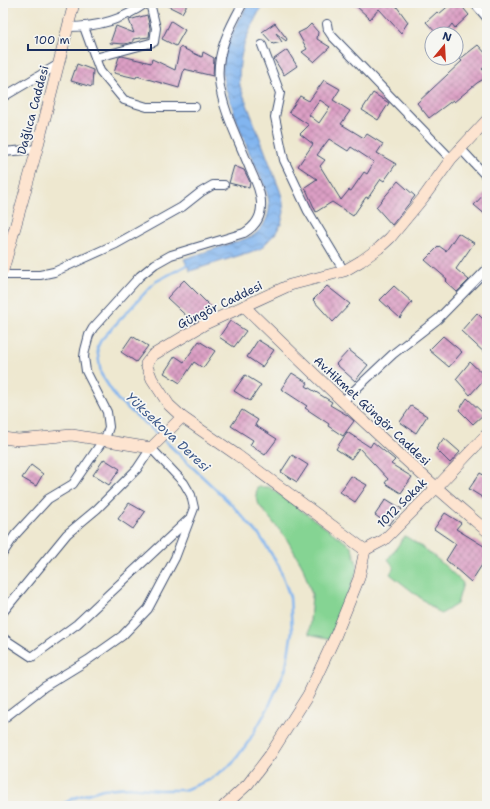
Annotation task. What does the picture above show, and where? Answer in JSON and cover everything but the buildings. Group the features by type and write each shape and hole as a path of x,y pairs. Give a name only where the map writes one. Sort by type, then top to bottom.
{"street":[{"name":"Dağlıca Caddesi","path":"3,270 37,149 74,3"},
{"path":"68,27 84,27 118,19 146,3"},
{"path":"95,58 154,42 156,28 150,3"},
{"path":"3,553 15,535 48,499 73,484 104,441 109,427 108,417 105,407 86,371 84,357 86,342 93,328 140,276 155,264 180,252 244,233 253,227 259,218 261,212 261,200 255,181 224,106 219,78 220,58 226,37 243,3"},
{"path":"474,3 487,18"},
{"path":"327,24 328,30 332,36 451,159"},
{"path":"84,27 100,70 124,100 147,107 195,107"},
{"path":"262,45 280,92 276,117 284,160 308,211 344,271"},
{"path":"3,97 59,64"},
{"name":"Güngör Caddesi","path":"365,550 243,460 182,418 169,405 152,379 146,364 153,355 205,324 290,285 344,271 361,261 390,238 423,198 460,148 487,120"},
{"path":"460,148 487,177"},
{"path":"3,152 37,149"},
{"path":"3,275 40,275 54,272 116,244 182,207 201,192 213,186 224,185"},
{"path":"342,402 393,354 438,319 487,269"},
{"name":"Av.Hikmet Güngör Caddesi","path":"244,306 342,402 436,488 487,531"},
{"path":"3,612 67,534 97,509 137,469 151,448 182,418"},
{"name":"1012 Sokak","path":"365,550 384,540 487,434"},
{"path":"3,438 18,440 72,435 151,448 184,483 194,508 175,558 148,609 122,636 88,660 44,687 3,719"},
{"path":"3,638 32,657 77,624 190,518"},
{"path":"224,806 248,784 270,754 308,695 335,637 359,578 365,550"}],"green space":[{"path":"257,487 269,487 351,546 358,567 332,639 309,634 312,595 302,565 286,538 259,505 256,495"},
{"path":"405,536 436,558 463,583 457,604 441,614 390,574 394,567 388,559"}],"water":[{"path":"249,3 264,3 253,23 242,53 239,75 240,86 282,196 284,212 281,224 275,234 260,249 190,271 184,259 251,237 258,232 263,225 269,210 269,202 265,186 250,154 224,84 223,62 229,41 238,21"}],"waterway":[{"name":"Yüksekova Deresi","path":"159,435 117,399 101,374 97,348 101,340 155,282 189,264"},
{"name":"Yüksekova Deresi","path":"59,806 74,798 103,789 130,787 158,790 184,790 209,780 232,764 249,741 268,708 286,668 292,631 290,597 279,566 260,536 232,505 164,440"}]}
